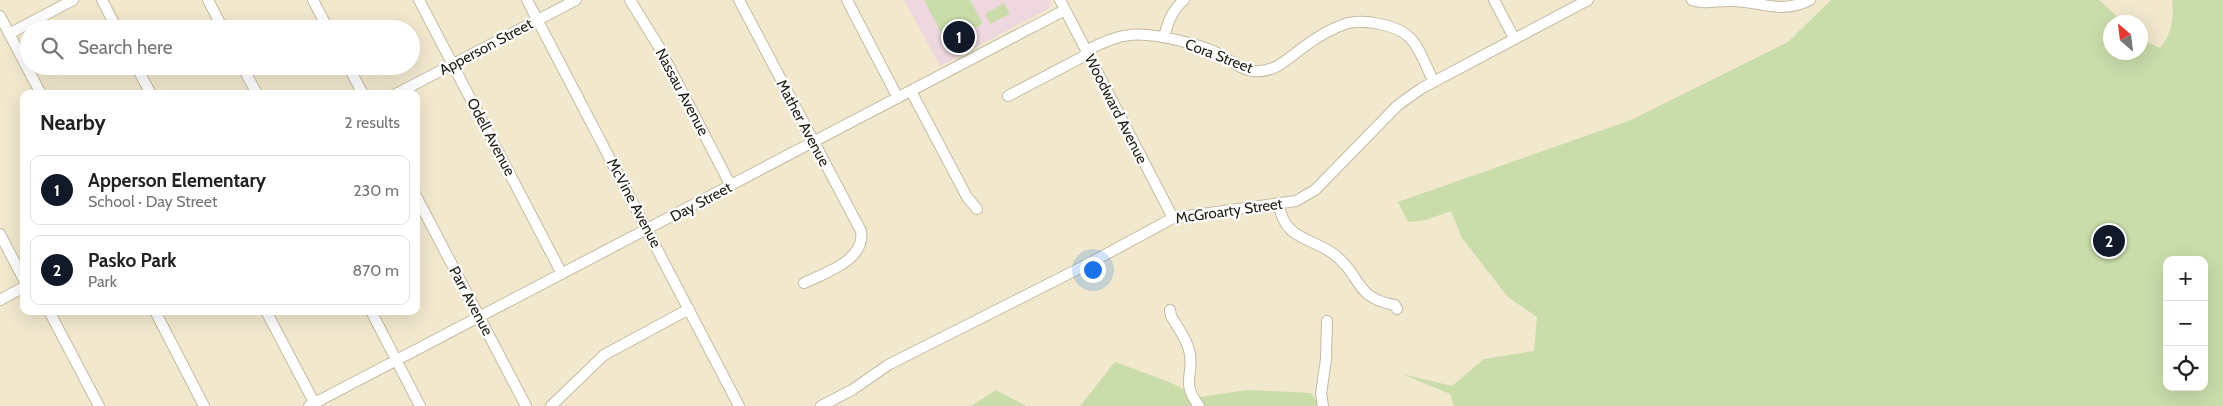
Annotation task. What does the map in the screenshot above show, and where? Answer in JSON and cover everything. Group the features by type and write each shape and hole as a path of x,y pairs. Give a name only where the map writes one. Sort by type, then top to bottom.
{"street":[{"path":"28,20 73,0"},
{"path":"102,0 112,20"},
{"path":"208,0 218,20"},
{"path":"313,0 323,20"},
{"name":"Odell Avenue","path":"419,0 562,274"},
{"name":"McVine Avenue","path":"527,0 739,406"},
{"name":"Apperson Street","path":"403,90 576,0"},
{"name":"Nassau Avenue","path":"630,0 667,61 731,186"},
{"name":"Mather Avenue","path":"739,0 862,236 859,247 848,260 804,283"},
{"path":"847,0 898,98"},
{"name":"Woodward Avenue","path":"1060,0 1173,218"},
{"path":"1164,37 1169,20 1176,7 1184,0"},
{"path":"1494,0 1514,38"},
{"name":"McGroarty Street","path":"821,406 852,390 888,364 1088,264 1173,218 1299,200 1315,190 1398,105 1433,80 1588,0"},
{"path":"1692,0 1706,3 1737,1 1770,8 1783,8 1810,0"},
{"name":"Day Street","path":"313,405 1065,10"},
{"path":"0,16 5,30 20,57"},
{"name":"Cora Street","path":"1008,96 1109,39 1125,34 1140,33 1164,37 1206,48 1247,70 1261,72 1280,65 1312,42 1347,24 1355,22 1392,26 1400,30 1412,41 1433,80"},
{"path":"5,30 20,23"},
{"path":"30,75 39,90"},
{"path":"141,75 149,90"},
{"path":"247,75 255,90"},
{"path":"353,75 361,90"},
{"path":"911,91 967,197 977,209"},
{"name":"Parr Avenue","path":"420,204 526,406"},
{"path":"1279,204 1281,214 1290,229 1301,238 1336,255 1369,296 1382,303 1395,305 1397,309"},
{"path":"0,234 20,272"},
{"path":"0,300 20,289"},
{"path":"551,406 604,355 689,309"},
{"path":"1170,310 1171,316 1190,350 1188,381 1192,398 1199,406"},
{"path":"51,315 99,406"},
{"path":"157,315 204,406"},
{"path":"268,315 313,405"},
{"path":"373,315 420,406"},
{"path":"1323,406 1321,394 1326,359 1327,321"}],"shaded area":[{"path":"904,0 1050,0 1051,3 1050,8 940,66"}],"green space":[{"path":"924,0 970,0 982,22 981,25 953,40 945,40"},
{"path":"1831,0 2099,0 2115,15 2103,15 2103,60 2148,60 2148,42 2160,48 2167,37 2173,13 2172,0 2223,0 2223,406 1454,406 1450,394 1402,374 1452,386 1484,359 1534,351 1537,317 1508,297 1462,238 1451,211 1426,220 1408,222 1398,202 1631,120 1788,42"},
{"path":"1004,3 1010,14 990,24 985,14"},
{"path":"1115,362 1169,382 1201,397 1247,390 1311,393 1319,406 1080,406"},
{"path":"996,390 1026,406 971,406"}],"place":[{"name":"Apperson Elementary","path":"959,37"},
{"name":"Pasko Park","path":"2109,241"}]}
